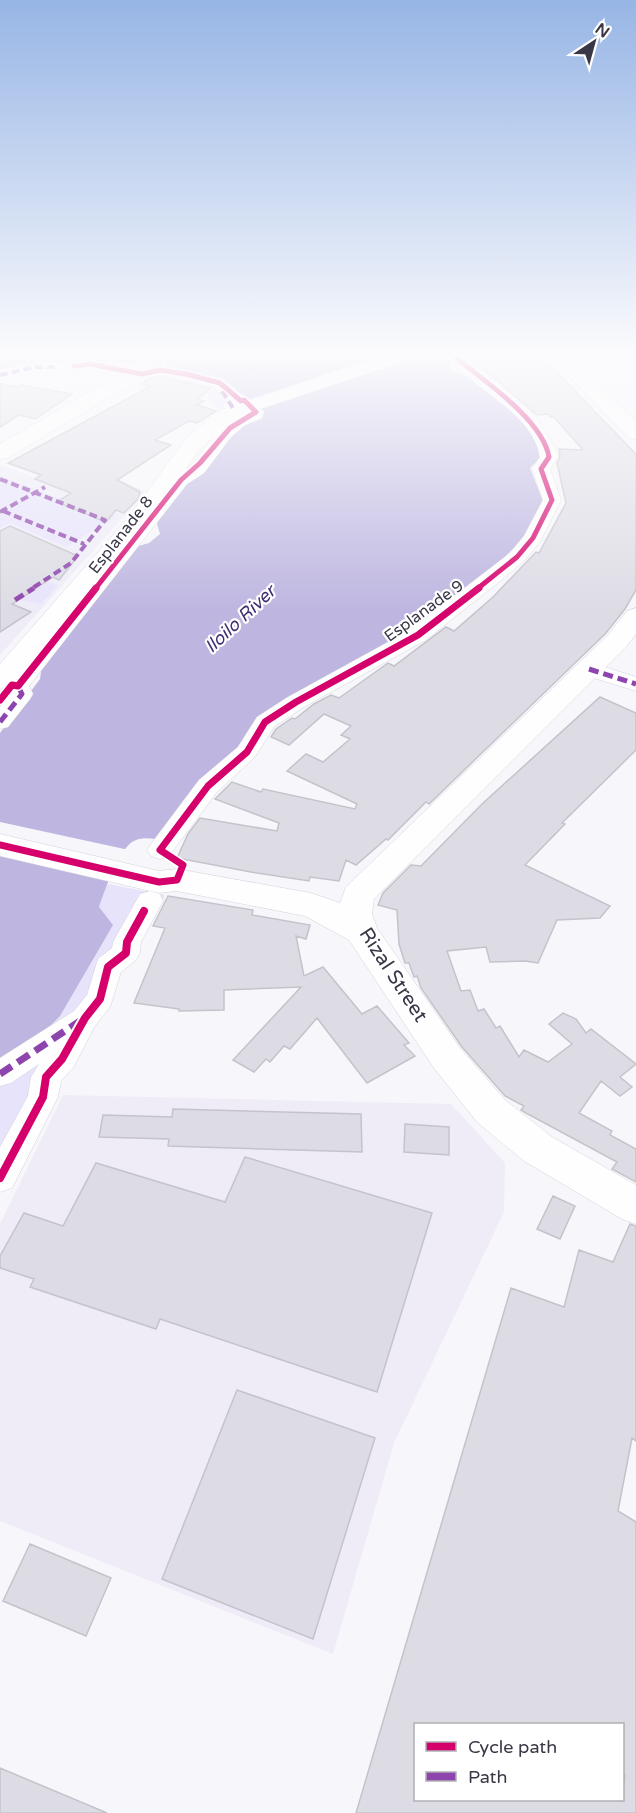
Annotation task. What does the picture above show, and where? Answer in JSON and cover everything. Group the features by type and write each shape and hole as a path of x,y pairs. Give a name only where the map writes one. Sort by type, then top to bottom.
{"main road":[{"path":"0,453 18,442"},
{"path":"0,681 137,522 195,442"},
{"path":"0,846 298,903 329,912 360,913 617,641 636,616"},
{"path":"0,830 162,876"},
{"name":"Rizal Street","path":"360,913 447,1058 491,1111 538,1149 636,1206"}],"street":[{"name":"Esplanade 8","path":"0,722 22,694 18,686 181,480 198,469 218,442"},
{"name":"Esplanade 9","path":"162,876 208,786 247,752 265,723 296,702 418,635 517,557 533,538 552,500 541,469 549,457 541,442"},
{"path":"589,669 636,684"},
{"path":"0,1179 43,1097 46,1077 62,1059 85,1018 100,999 108,967 126,953 127,942 162,876"},
{"path":"0,1074 85,1018"}],"shaded area":[{"path":"58,464 119,479 144,491 0,655 0,465 34,477"},
{"path":"0,476 90,510 94,508 116,516 66,547 10,523 0,528"},
{"path":"48,582 58,585 41,604 20,600"},
{"path":"108,884 165,895 0,1193 0,1066"},
{"path":"63,1095 451,1104 505,1163 504,1212 394,1443 333,1654 0,1521 0,1224"}],"water":[{"name":"Iloilo River","path":"219,442 537,442 543,455 530,468 543,501 525,536 498,564 401,635 276,705 254,723 241,747 156,839 138,839 127,847 112,872 99,907 113,925 60,1016 34,1042 0,1066 0,733 40,679 42,665 135,547 149,543 160,534 157,524 159,518"}],"pier":[{"path":"0,822 129,850 113,879 0,852"}],"building":[{"path":"48,442 160,442 171,445 117,480 140,492 138,499 124,513 116,510 106,522 57,502 71,493 35,479 41,475 8,463"},
{"path":"576,442 624,442 636,454 636,590 625,609 606,633 429,804 426,802 388,840 386,839 356,865 346,860 339,881 310,877 309,881 177,858 188,834 200,818 277,831 279,823 215,799 232,782 261,792 263,789 355,809 357,804 287,771 306,754 323,762 350,739 341,735 351,726 324,714 289,745 271,737 276,729 331,695 339,698 388,663 394,666 446,627 454,631 493,597 536,552 539,553 566,503 557,463 560,457 559,449 583,450"},
{"path":"10,526 78,556 59,580 53,577 12,604 31,612 0,632 0,531"},
{"path":"600,697 636,713 636,750 562,823 565,824 525,865 610,906 600,918 557,920 538,963 490,962 486,947 447,951 461,991 470,990 478,1011 484,1009 496,1028 500,1026 519,1057 524,1050 548,1062 572,1044 549,1024 563,1013 576,1019 586,1033 591,1029 636,1064 620,1077 632,1087 620,1096 601,1081 579,1113 612,1131 610,1135 636,1149 636,1182 612,1169 617,1162 526,1113 521,1110 524,1106 505,1096 462,1047 421,988 417,976 414,977 409,963 405,963 399,944 397,910 378,905 383,893 411,865 421,866 482,804"},
{"path":"168,896 253,910 252,915 310,925 306,939 296,936 304,976 323,967 362,1014 377,1006 409,1043 404,1045 415,1056 367,1083 317,1018 290,1049 284,1046 270,1062 266,1059 254,1072 233,1060 301,987 224,990 224,1010 179,1011 179,1009 134,1003 165,928 153,926"},
{"path":"173,1109 361,1114 362,1152 168,1146 169,1139 99,1137 103,1115 172,1117"},
{"path":"405,1124 449,1127 449,1155 404,1152"},
{"path":"245,1157 432,1213 377,1392 160,1319 156,1329 30,1287 34,1279 0,1268 0,1256 24,1213 63,1226 96,1163 225,1202"},
{"path":"553,1196 575,1206 560,1239 537,1229"},
{"path":"630,1224 636,1226 636,1441 632,1438 618,1511 636,1522 636,1813 356,1813 511,1288 564,1307 579,1250 613,1262"},
{"path":"237,1390 375,1438 313,1639 162,1579"},
{"path":"30,1544 111,1578 86,1636 3,1601"},
{"path":"0,1768 107,1813 0,1813"}],"marked path":[{"path":"0,479 105,520 71,563 15,600"},
{"path":"0,512 45,487"},
{"path":"3,511 84,544"},
{"path":"589,669 636,684"},
{"path":"0,722 22,694 18,686 21,683"},
{"path":"0,1074 80,1021"}],"cycle path":[{"path":"0,700 12,685 18,686 181,480 200,463 218,442"},
{"path":"0,845 159,882 177,880 183,865 160,850 208,786 247,752 265,722 296,702 418,635 497,574 517,557 533,538 552,500 541,469 549,457 542,442"},
{"path":"0,1178 43,1097 46,1077 62,1059 85,1018 100,999 108,967 126,953 127,942 144,911"}]}
